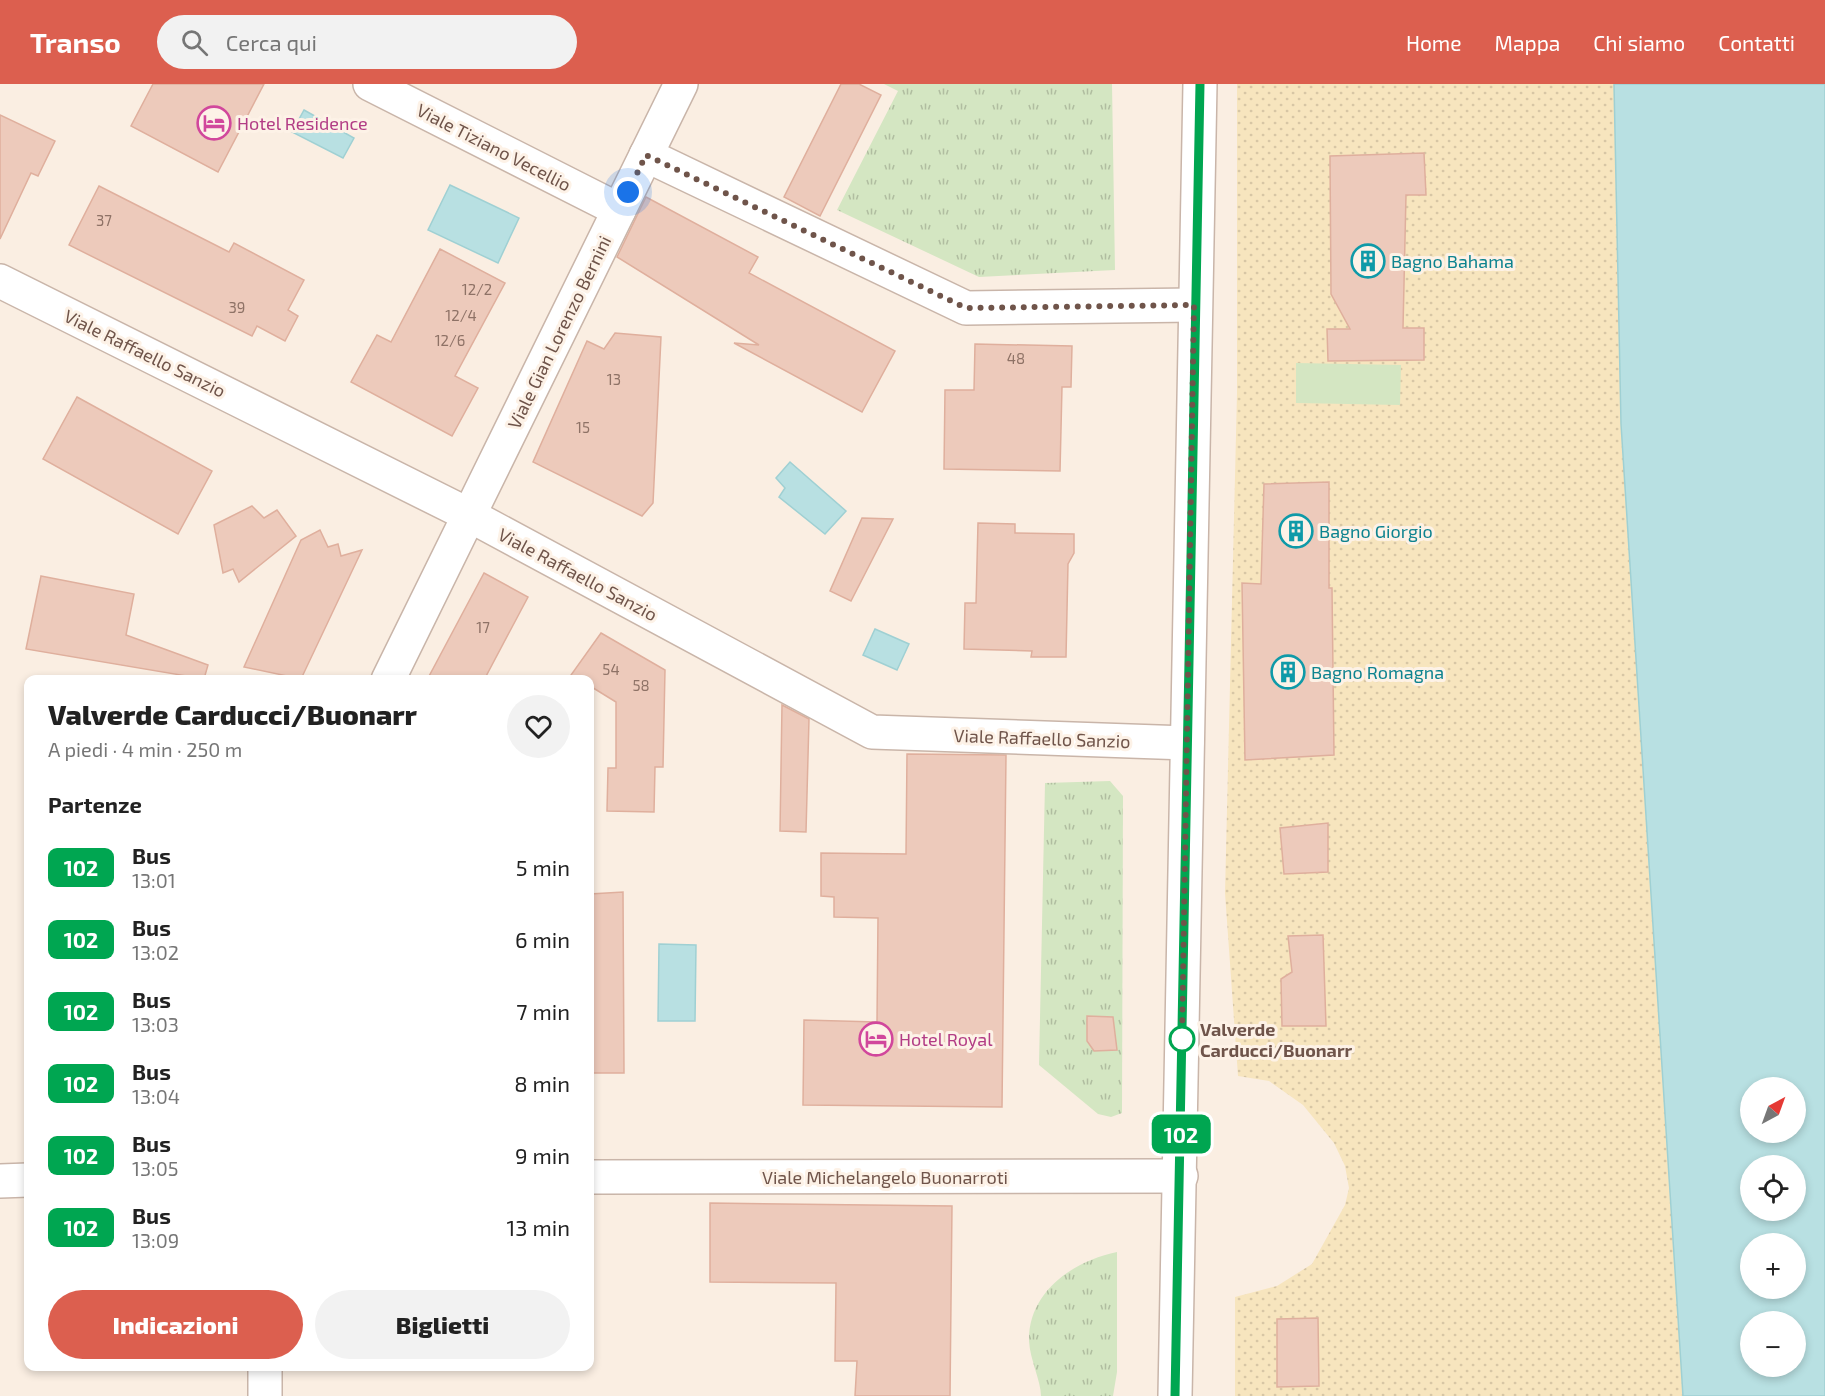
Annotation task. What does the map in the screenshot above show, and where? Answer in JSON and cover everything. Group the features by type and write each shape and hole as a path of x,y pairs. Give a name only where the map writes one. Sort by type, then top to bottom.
{"street":[{"name":"Viale Tiziano Vecellio","path":"370,84 619,210"},
{"name":"Viale Gian Lorenzo Bernini","path":"390,675 681,84"},
{"path":"1175,1396 1181,1176 1186,743 1200,84"},
{"path":"646,155 966,308 1194,305"},
{"name":"Viale Raffaello Sanzio","path":"0,281 469,515 872,732 1186,743"},
{"name":"Viale Michelangelo Buonarroti","path":"594,1177 1181,1176"},
{"path":"0,1181 24,1180"},
{"path":"265,1371 265,1396"}],"green space":[{"path":"884,84 1112,84 1115,270 979,277 837,210 898,91"},
{"path":"1296,363 1401,365 1400,405 1296,403"},
{"path":"1110,781 1123,796 1122,1113 1111,1117 1098,1114 1039,1065 1045,783"},
{"path":"1117,1252 1117,1372 1113,1396 1041,1396 1029,1341 1036,1308 1056,1282 1070,1271 1101,1256"}],"sand":[{"path":"1237,84 1614,84 1621,424 1683,1396 1235,1396 1235,1297 1277,1286 1312,1264 1345,1205 1349,1188 1345,1166 1334,1143 1303,1105 1269,1081 1238,1076 1225,893 1237,393"}],"water":[{"path":"1614,84 1825,84 1825,1396 1683,1396 1621,424"},
{"path":"304,110 354,138 343,158 292,132"},
{"path":"450,185 519,218 498,263 428,230"},
{"path":"790,462 846,511 825,534 779,497 785,488 776,478"},
{"path":"875,629 909,644 897,670 863,655"},
{"path":"659,944 696,945 695,1021 658,1021"}],"building":[{"path":"153,84 264,84 218,172 131,126"},
{"path":"841,84 859,84 881,95 820,216 784,197"},
{"path":"0,115 55,141 38,176 31,173 0,239"},
{"path":"1424,153 1426,195 1406,195 1403,328 1424,328 1424,360 1328,361 1327,329 1350,329 1331,294 1330,156"},
{"path":"99,186 229,252 234,243 304,280 288,310 298,316 285,341 257,326 252,336 69,245"},
{"path":"646,197 758,257 749,273 895,351 862,412 734,343 759,345 617,257"},
{"path":"440,249 505,283 455,376 478,388 452,436 351,382 377,335 391,342"},
{"path":"615,333 661,337 653,503 642,516 533,462 587,341 604,349"},
{"path":"975,344 1072,346 1071,387 1062,387 1060,471 944,469 945,390 974,390"},
{"path":"77,397 212,471 178,534 43,459"},
{"name":"Bagno Romagna","path":"1329,482 1329,588 1332,588 1334,755 1245,760 1242,583 1261,584 1264,484"},
{"path":"252,506 264,518 277,510 296,536 239,582 233,569 223,573 214,525"},
{"path":"862,518 893,519 851,601 830,591"},
{"path":"978,523 1015,524 1015,533 1074,534 1074,553 1068,564 1066,657 1031,657 1032,651 964,649 965,603 976,603"},
{"path":"320,530 328,547 338,544 341,556 362,550 303,675 282,675 244,667 301,540"},
{"path":"484,573 528,597 487,675 430,675"},
{"path":"41,576 134,594 126,635 208,665 205,675 180,675 26,649"},
{"path":"601,633 665,670 663,767 655,767 654,812 607,811 608,768 616,768 616,702 594,688 594,675 571,675"},
{"path":"782,705 809,719 806,832 780,831"},
{"path":"907,754 1006,755 1002,1107 803,1105 804,1020 877,1022 878,918 834,917 834,897 821,896 821,853 906,854"},
{"path":"1328,823 1328,872 1284,874 1280,828"},
{"path":"623,892 624,1073 594,1073 594,894"},
{"path":"1323,935 1326,1026 1282,1026 1281,979 1292,972 1288,936"},
{"path":"1087,1016 1113,1017 1117,1050 1094,1051 1087,1041"},
{"path":"710,1203 952,1206 950,1396 855,1396 857,1361 835,1361 836,1283 710,1282"},
{"path":"1318,1318 1319,1386 1277,1387 1277,1319"}],"bus line":[{"name":"102","path":"1175,1396 1181,1176 1185,800 1200,84"}],"place":[{"name":"Hotel Residence","path":"214,123"},
{"name":"Bagno Bahama","path":"1368,261"},
{"name":"Bagno Giorgio","path":"1296,531"},
{"name":"Bagno Romagna","path":"1288,672"},
{"name":"Hotel Royal","path":"876,1039"},
{"name":"Valverde Carducci/Buonarr","path":"1182,1039"}],"route":[{"path":"628,192 646,155 966,308 1194,305 1182,1039"}]}
